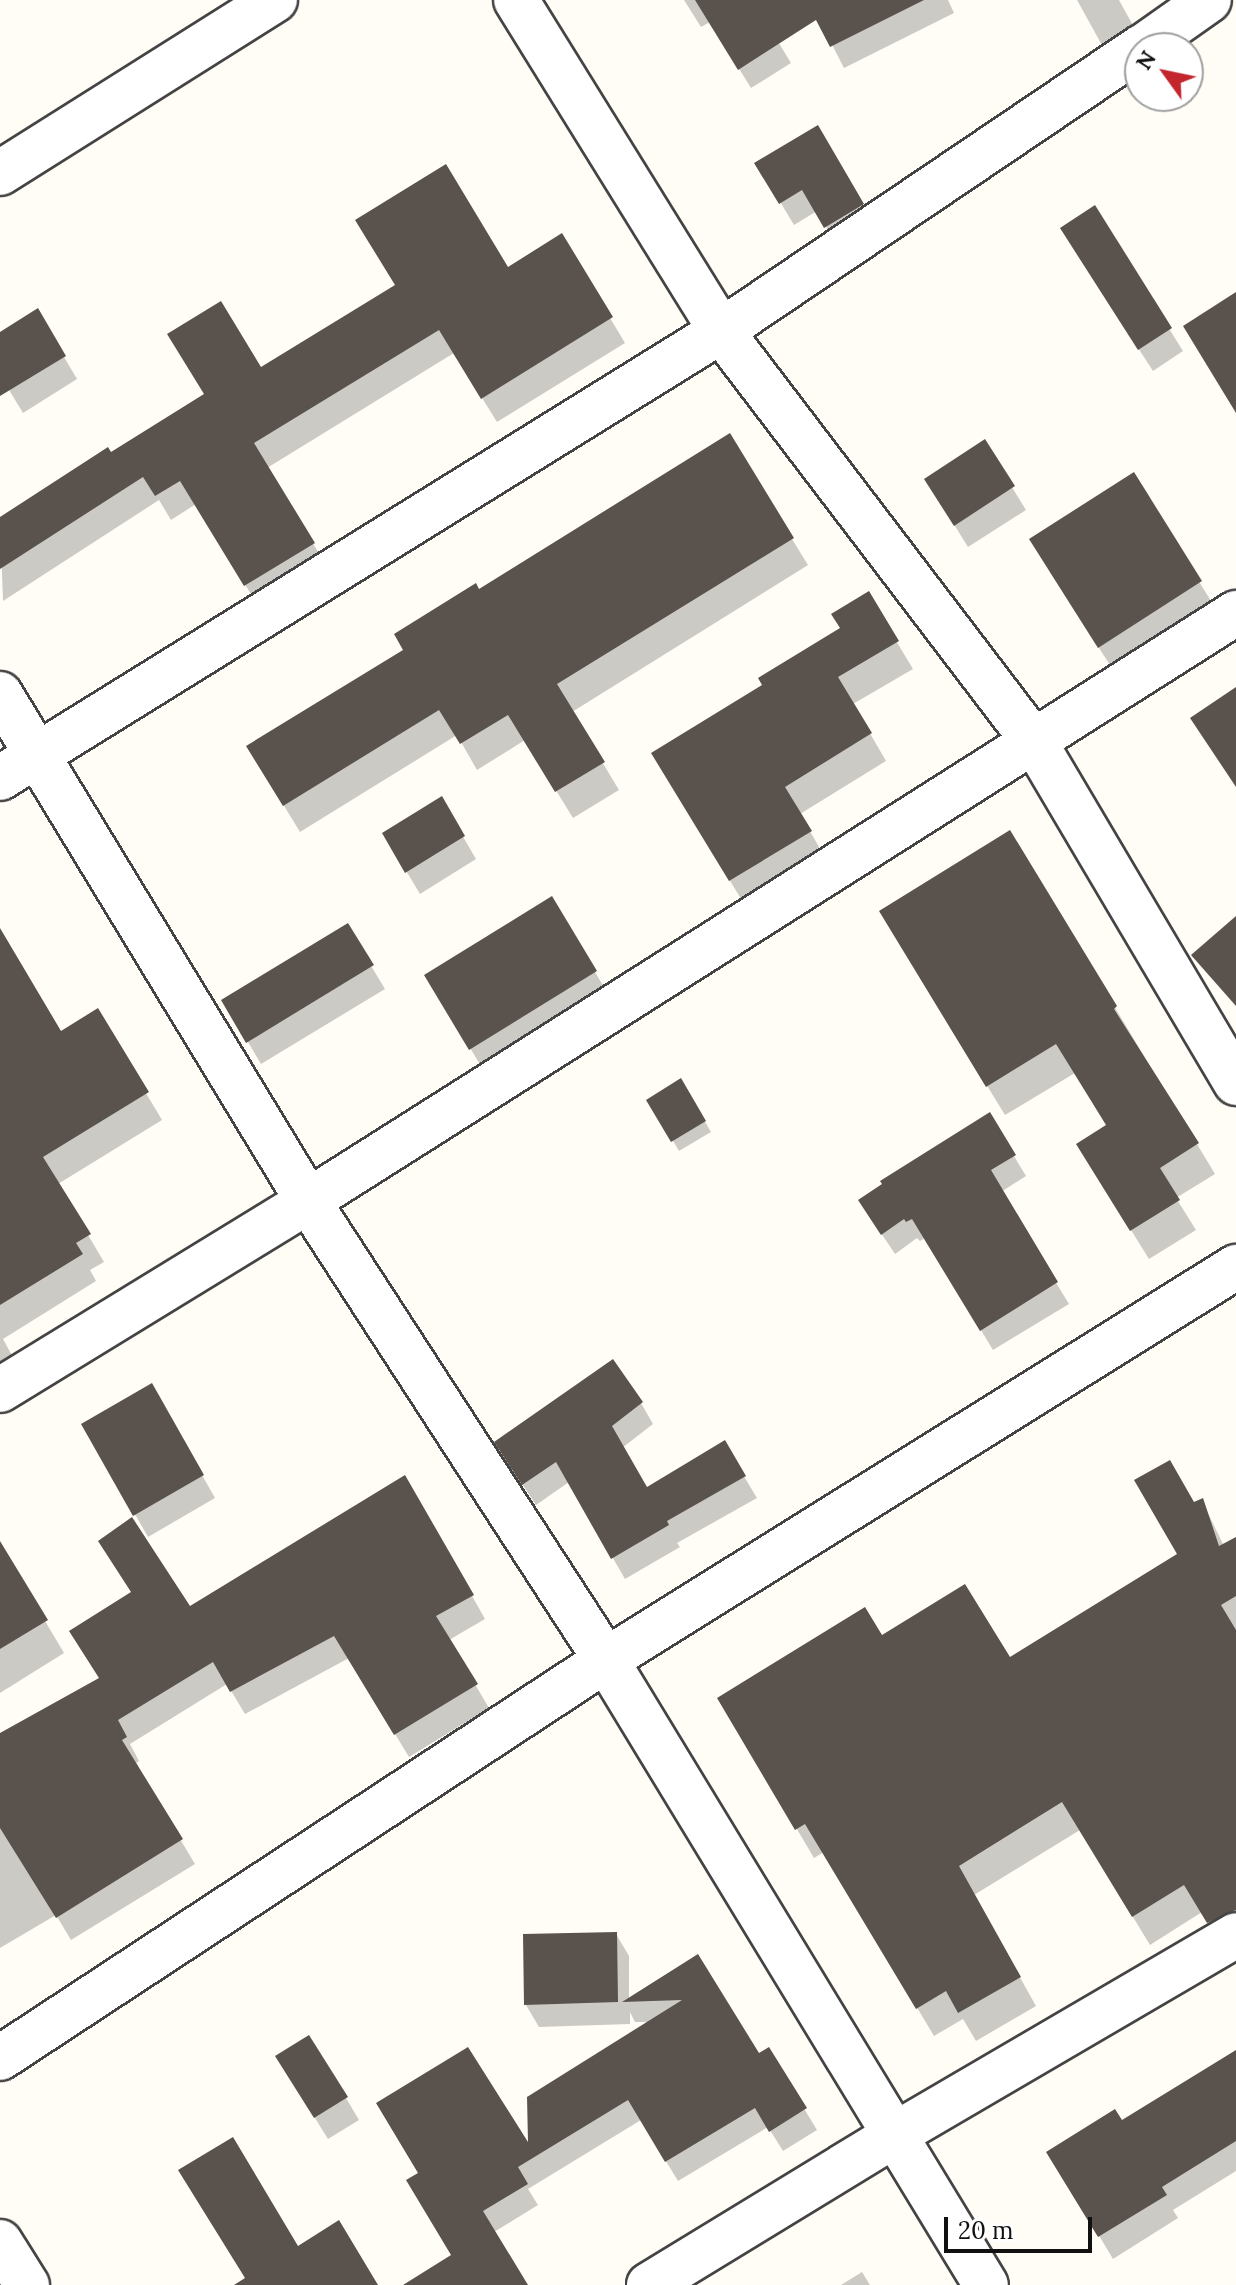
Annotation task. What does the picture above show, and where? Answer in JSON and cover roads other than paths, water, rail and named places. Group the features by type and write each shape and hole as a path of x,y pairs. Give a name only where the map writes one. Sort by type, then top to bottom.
{"street":[{"path":"0,173 275,0"},
{"path":"516,0 721,331 1035,743 1236,1083"},
{"path":"1163,32 1209,0"},
{"path":"0,778 721,331 1124,59"},
{"path":"0,1390 308,1201 1236,613"},
{"path":"0,694 308,1201 606,1660 986,2285"},
{"path":"0,2058 606,1660 1236,1267"},
{"path":"649,2285 896,2134 1236,1935"},
{"path":"0,2242 27,2285"}]}
